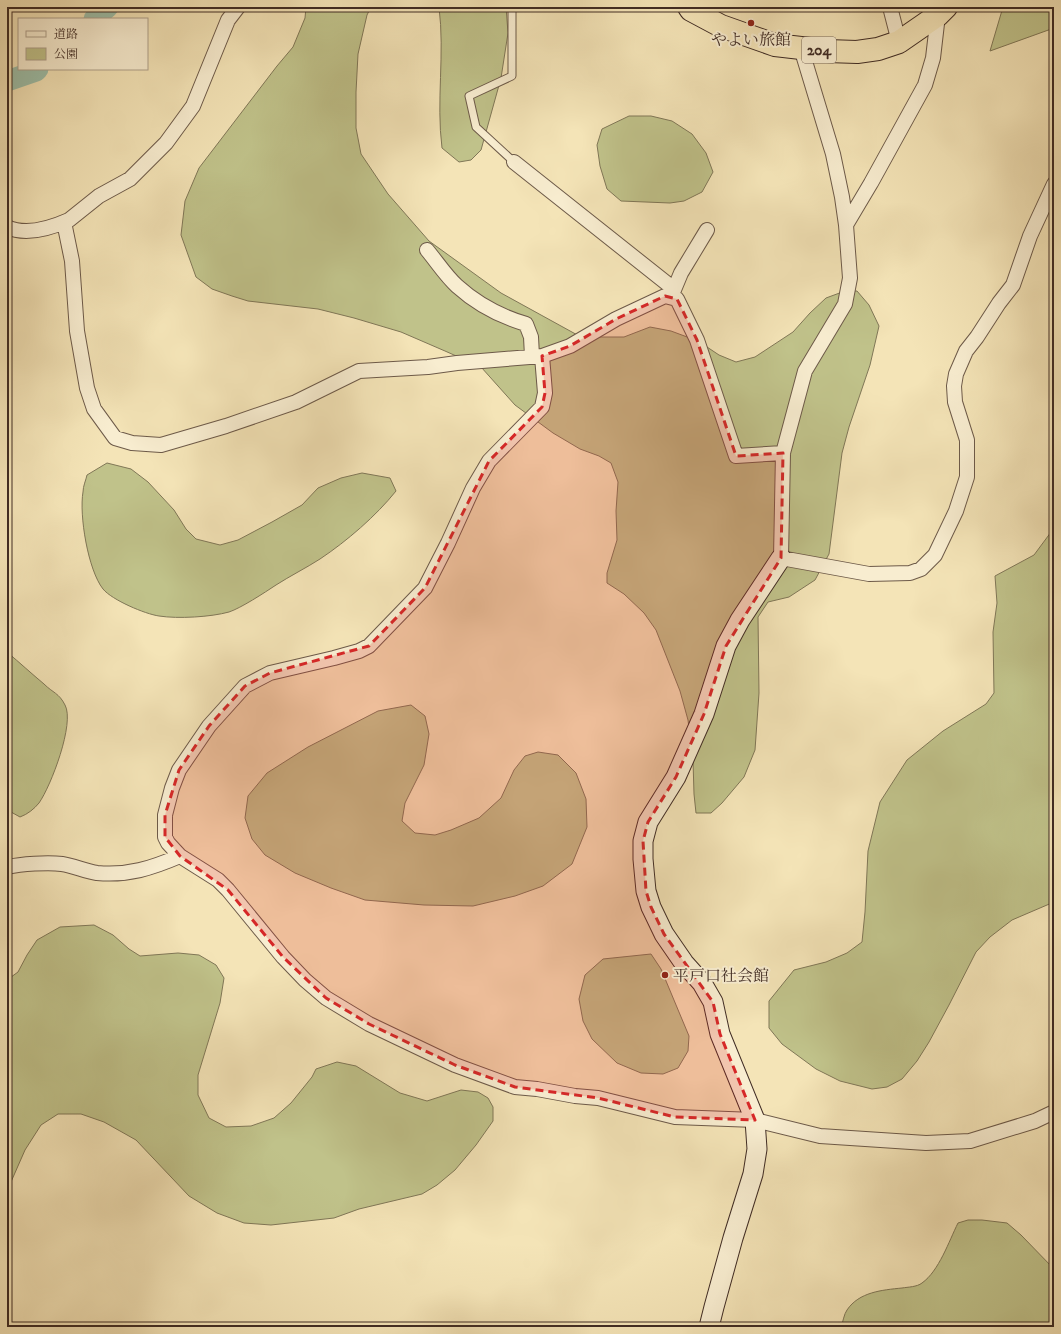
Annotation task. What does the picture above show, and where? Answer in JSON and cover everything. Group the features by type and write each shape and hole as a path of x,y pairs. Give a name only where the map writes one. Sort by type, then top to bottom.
{"highway":[{"name":"204","path":"691,8 721,26 749,37 775,45 827,52 857,52 878,49 899,42 942,11"}],"street":[{"path":"7,227 12,229 34,231 64,222 69,220 99,196 130,179 166,143 193,106 228,20 238,7"},
{"path":"890,7 899,42"},
{"path":"846,225 925,85 933,58 942,11"},
{"path":"709,1327 729,1253 753,1174 757,1149 755,1120 720,1034 713,1002 702,983 684,963 664,934 651,906 646,891 643,841 648,822 676,777 704,714 726,646 740,620 781,558 783,453 805,371 845,304 850,278 846,225 842,197 833,154 801,48"},
{"path":"514,162 673,293 697,340 736,456 783,453"},
{"path":"781,558 869,574 910,573 921,569 935,555 956,510 967,477 967,440 955,402 954,386 956,374 966,351 977,338 999,303 1013,285 1030,236 1054,184"},
{"path":"64,222 72,261 77,331 87,388 94,409 115,438 132,442 161,444 226,426 296,402 359,371 428,367 537,356 570,346 616,319 673,293 681,273 707,230"},
{"path":"427,250 456,286 477,303 505,317 526,324 537,356 545,393 542,407 489,461 473,488 425,588 369,646 360,651 270,673 245,686 209,726 179,770 172,788 164,815 165,837 168,843 180,856 218,880 283,957 305,980 326,998 369,1024 455,1066 515,1087 598,1098 675,1117 755,1120 820,1136 926,1143 970,1141 1035,1120 1054,1112"},
{"path":"7,867 18,864 61,864 97,873 130,873 153,867 180,856"}],"lane":[{"path":"512,7 512,76 469,96 476,127 514,162"}],"highlighted area":[{"path":"665,296 677,299 697,340 736,456 783,453 781,558 726,646 704,714 676,777 648,822 643,841 646,891 651,907 664,934 713,1002 720,1034 755,1120 675,1117 598,1098 515,1087 455,1065 369,1024 326,998 283,957 228,890 180,856 165,837 165,815 179,770 209,726 245,686 270,673 369,646 425,588 489,461 542,407 545,393 542,356 570,346 616,319"}],"green space":[{"path":"306,7 371,7 367,15 358,54 356,128 361,154 388,194 429,241 501,293 581,337 624,337 650,327 671,331 698,341 719,355 736,362 755,357 793,332 826,298 845,291 857,291 869,305 879,326 870,365 849,427 842,453 829,554 815,580 789,597 768,602 758,617 759,693 755,750 744,777 722,803 711,813 696,813 693,760 688,720 680,691 656,630 644,613 624,594 607,583 607,573 617,540 616,511 618,482 611,463 599,456 580,449 553,433 515,405 481,367 401,332 318,309 248,301 212,289 196,277 181,235 185,201 199,168 293,47 305,18"},
{"path":"439,7 506,7 508,33 501,78 481,150 471,160 459,162 442,148 440,130 441,25"},
{"path":"1003,7 1054,7 1054,28 990,51"},
{"path":"629,116 651,116 672,121 692,134 706,153 713,172 702,192 684,201 670,203 621,201 607,189 600,166 597,145 602,129"},
{"path":"107,463 131,469 148,482 174,510 186,529 196,539 220,545 238,540 272,522 302,505 318,488 341,478 362,473 390,478 396,491 361,528 340,544 320,559 246,604 229,612 213,615 167,617 159,616 129,606 114,598 103,589 93,569 86,542 82,514 83,490 87,475"},
{"path":"1054,528 1054,902 1012,920 990,937 976,952 929,1042 917,1061 902,1079 887,1087 872,1089 840,1081 816,1069 782,1044 769,1028 769,1001 794,970 826,962 847,953 862,942 868,851 880,802 907,760 943,731 986,704 994,693 993,632 997,603 995,576 1034,555"},
{"path":"7,652 58,695 65,705 67,714 67,726 64,739 50,783 39,803 31,811 20,817 7,809"},
{"path":"411,705 425,716 429,734 424,765 405,803 402,821 415,833 435,835 451,830 479,818 501,798 514,770 525,756 538,752 558,755 576,773 586,799 587,827 572,864 543,886 515,896 473,906 424,905 365,900 295,873 265,855 252,839 245,818 248,796 267,773 308,747 378,711"},
{"path":"94,925 113,935 129,949 140,956 178,953 199,955 216,965 224,978 220,1003 198,1075 198,1095 209,1118 226,1127 251,1126 274,1118 291,1103 312,1077 316,1069 337,1062 356,1066 400,1093 427,1101 461,1090 478,1092 488,1098 493,1107 493,1121 476,1145 455,1170 437,1185 422,1194 359,1209 334,1218 271,1225 244,1223 217,1213 189,1196 136,1140 104,1122 81,1114 58,1114 41,1125 25,1150 7,1191 7,980 18,972 37,940 60,927"},
{"path":"651,954 661,969 689,1036 688,1051 678,1068 663,1074 641,1073 617,1063 592,1039 583,1021 579,999 585,975 603,959"},
{"path":"968,1220 1007,1223 1021,1235 1054,1269 1054,1327 841,1327 847,1310 858,1299 879,1291 915,1286 928,1278 934,1271 958,1223"}],"waterway":[{"path":"95,18 108,7"},
{"path":"7,81 37,70"}],"place":[{"name":"やよい旅館","path":"751,23"},
{"name":"平戸口社会館","path":"665,975"}]}
